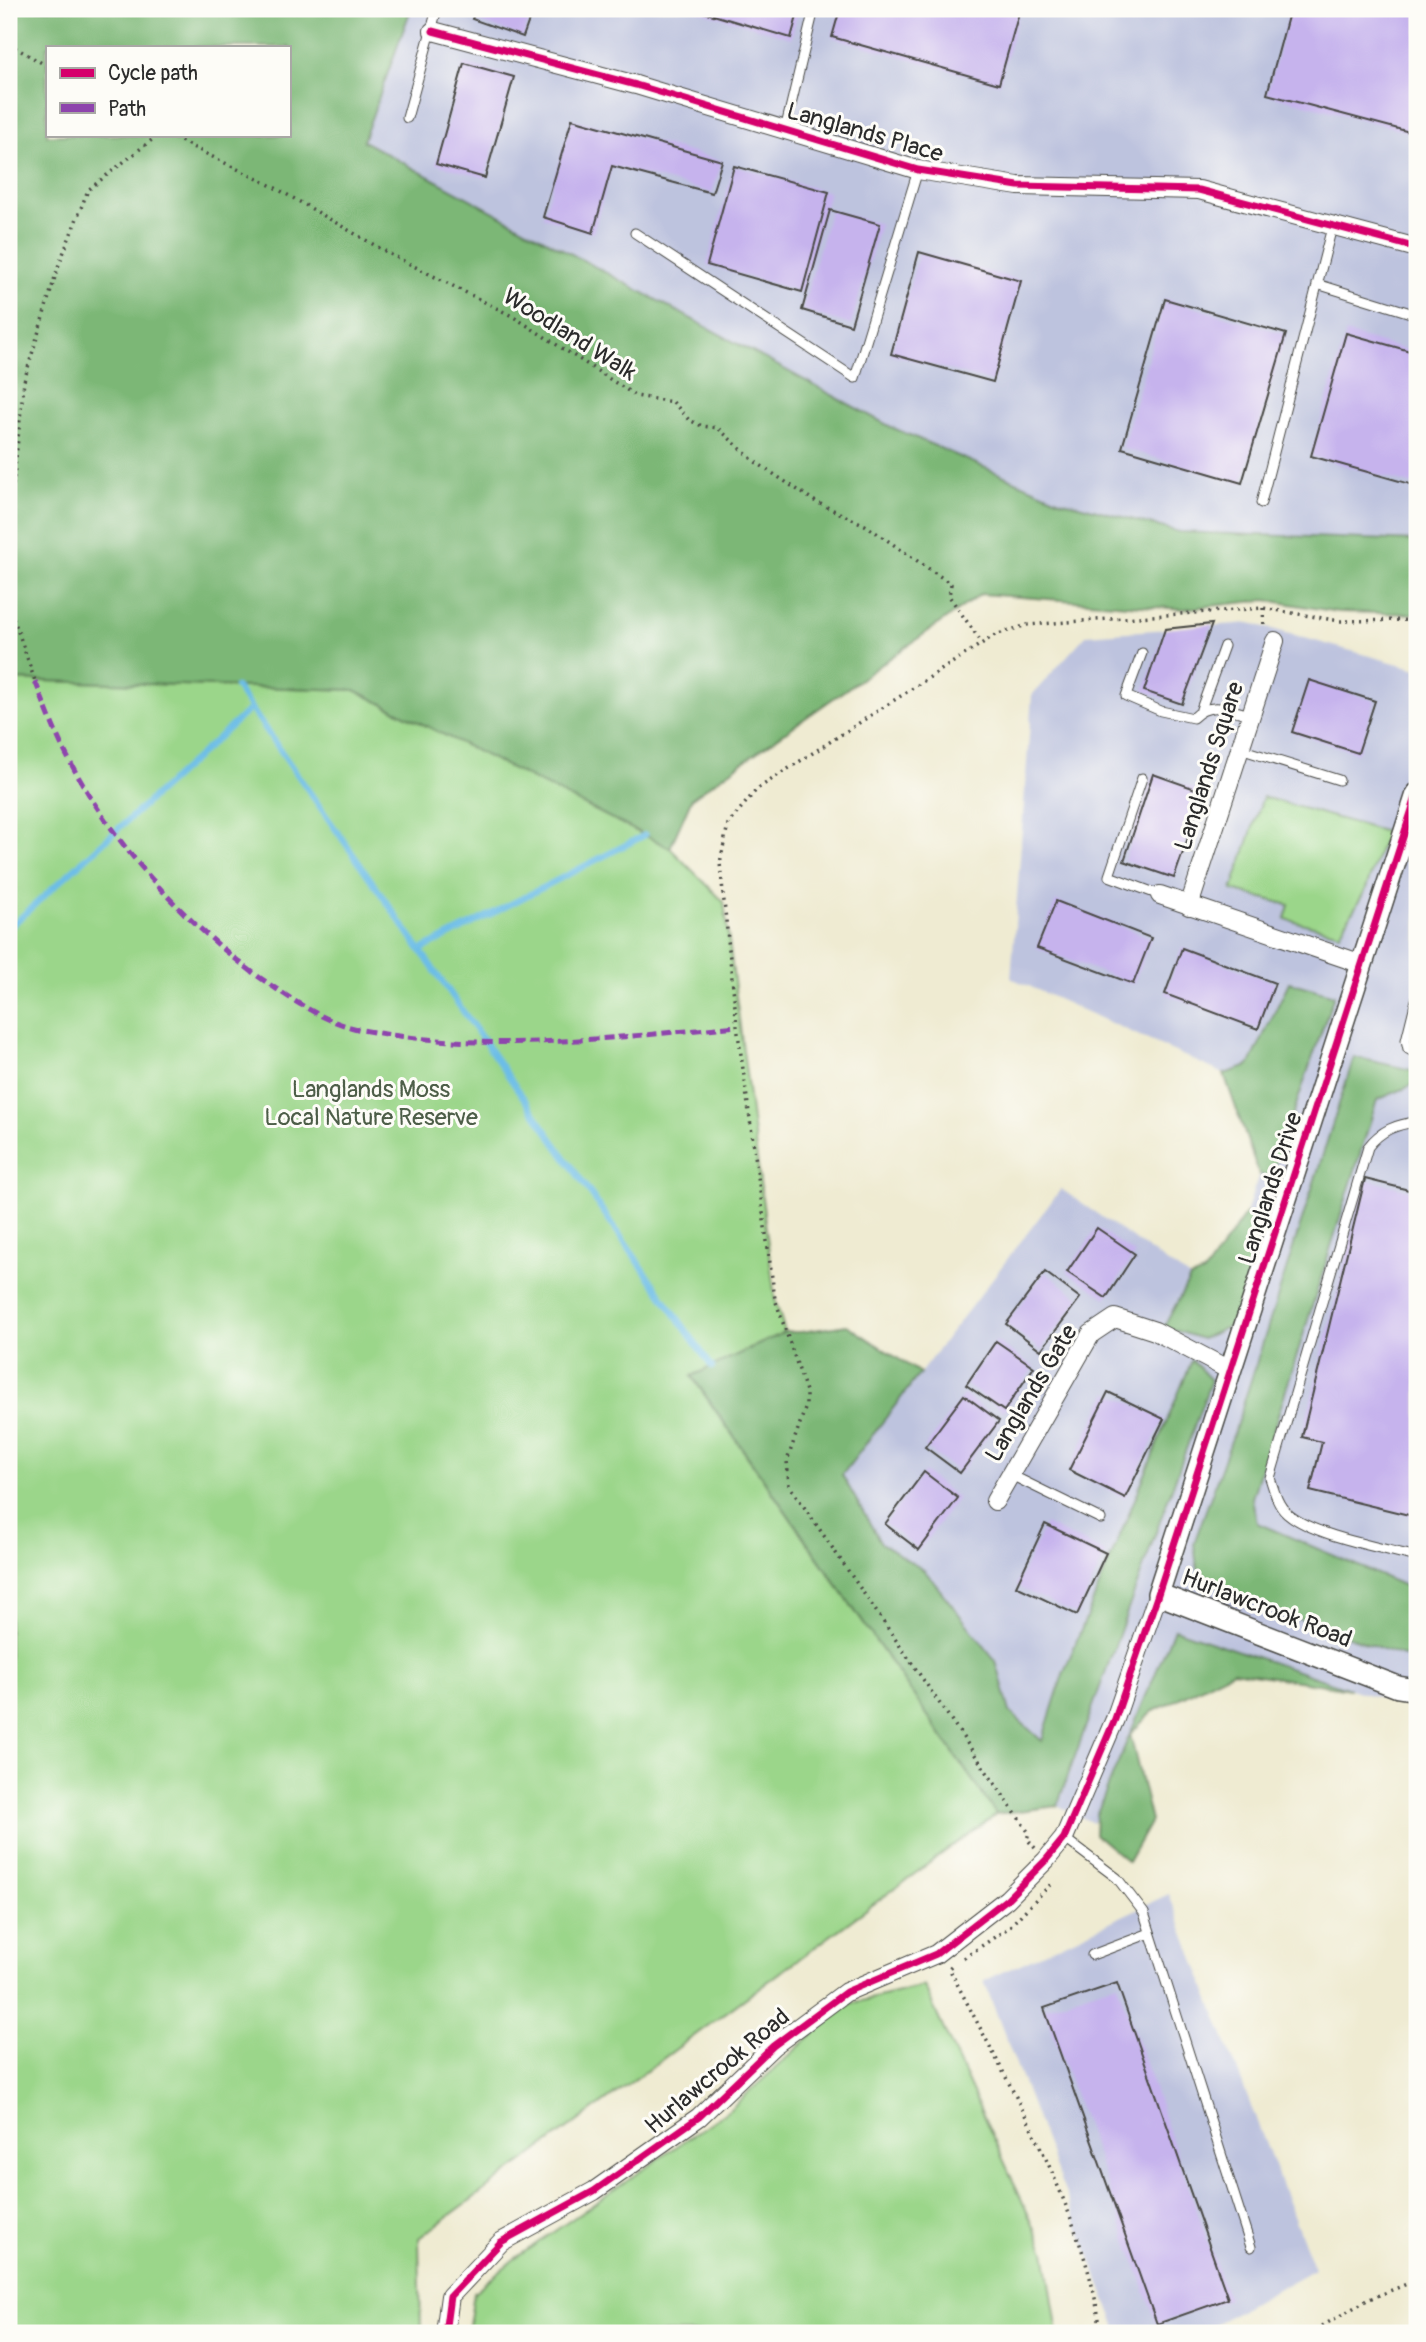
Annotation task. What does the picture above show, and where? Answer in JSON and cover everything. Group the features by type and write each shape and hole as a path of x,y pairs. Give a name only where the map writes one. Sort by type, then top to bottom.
{"street":[{"name":"Langlands Place","path":"433,32 636,85 918,170 1018,186 1199,190 1417,248"},
{"name":"Langlands Square","path":"1189,906 1276,640"},
{"name":"Langlands Drive","path":"1158,1594 1417,794"},
{"path":"1160,895 1362,964"},
{"name":"Langlands Gate","path":"995,1501 1091,1334 1115,1318 1155,1331 1231,1371"},
{"name":"Hurlawcrook Road","path":"445,2333 450,2296 501,2242 594,2191 699,2117 774,2046 846,1992 936,1954 1007,1899 1046,1860 1064,1838 1115,1719 1158,1594 1398,1687 1417,1690"}],"lane":[{"path":"407,117 433,32 437,9"},
{"path":"785,130 814,9"},
{"path":"635,233 855,378 918,170"},
{"path":"1261,503 1332,227"},
{"path":"1317,284 1417,315"},
{"path":"1142,653 1126,696 1161,711 1192,718 1201,709 1224,646"},
{"path":"1201,709 1216,706 1251,715"},
{"path":"1240,749 1339,780"},
{"path":"1142,778 1109,876 1160,895"},
{"path":"1417,996 1406,1040 1408,1049 1417,1054"},
{"path":"1417,1122 1401,1124 1378,1135 1368,1147 1270,1478 1277,1500 1286,1512 1303,1523 1350,1540 1417,1557"},
{"path":"1009,1474 1101,1519"},
{"path":"1064,1838 1117,1878 1144,1913 1251,2247"},
{"path":"1092,1955 1150,1933"}],"path":[{"path":"9,44 46,65"},
{"path":"9,490 13,487 24,381 58,267 88,190 157,136"},
{"path":"9,605 35,681"},
{"path":"1101,2333 1081,2250 1035,2135 949,1968 1008,1928 1062,1872 1046,1860 1027,1839 1029,1833 789,1485 787,1461 806,1406 806,1391 775,1300 737,1026 720,863 728,824 757,789 995,635 1027,625 1263,608 1340,621 1417,620"},
{"path":"1310,2333 1367,2301 1417,2280"}],"shaded area":[{"path":"411,9 1417,9 1417,541 1179,532 1060,500 891,427 363,141"},
{"path":"1250,623 1417,669 1417,1709 1174,1629 1093,1823 1021,1787 842,1475 1061,1189 1190,1278 1204,1273 1246,1213 1259,1174 1224,1074 1011,978 1032,695 1086,635"},
{"path":"1169,1894 1314,2269 1199,2333 1119,2333 984,1981"}],"green space":[{"path":"9,9 411,9 363,141 891,427 1060,500 1179,532 1417,541 1417,614 1338,612 1266,600 1183,609 981,594 692,798 670,848 355,690 9,680"},
{"name":"Langlands Moss Local Nature Reserve","path":"9,680 355,690 670,848 724,902 775,1299 785,1332 692,1377 996,1814 419,2238 421,2333 9,2333"},
{"path":"1263,797 1386,832 1365,891 1340,933 1285,919 1289,905 1232,890"},
{"path":"1289,982 1334,995 1271,1178 1259,1174 1224,1074 1249,1066"},
{"path":"1354,1057 1416,1071 1417,1083 1377,1100 1252,1498 1257,1523 1417,1591 1417,1661 1226,1593 1197,1568 1194,1543 1236,1427"},
{"path":"1246,1213 1261,1222 1241,1307 1229,1326 1202,1339 1164,1327 1190,1278 1204,1273"},
{"path":"847,1325 920,1373 842,1475 881,1543 925,1571 996,1661 1010,1712 1042,1741 1063,1674 1192,1360 1211,1380 1057,1806 996,1814 692,1376 785,1332"},
{"path":"1174,1629 1350,1689 1233,1671 1152,1712 1130,1734 1151,1821 1128,1862 1095,1834 1096,1815"},
{"path":"924,1986 1045,2251 1058,2333 468,2333 474,2292 513,2260 729,2110 845,2005"}],"building":[{"path":"476,9 533,9 523,37 472,19"},
{"path":"693,9 799,9 791,38"},
{"path":"840,9 1020,9 999,84 832,37"},
{"path":"1290,9 1417,9 1417,134 1267,94"},
{"path":"464,63 514,77 485,178 436,164"},
{"path":"572,119 722,161 712,193 612,166 593,233 543,217"},
{"path":"734,166 829,192 802,292 707,265"},
{"path":"830,210 880,224 851,325 802,310"},
{"path":"919,252 1021,281 993,382 891,354"},
{"path":"1165,299 1286,334 1242,483 1122,448"},
{"path":"1346,333 1417,353 1417,486 1311,456"},
{"path":"1212,624 1182,704 1144,691 1165,629"},
{"path":"1309,680 1375,701 1358,753 1292,732"},
{"path":"1153,774 1204,792 1174,878 1124,861"},
{"path":"1056,901 1151,938 1133,984 1037,948"},
{"path":"1182,948 1275,983 1258,1029 1165,994"},
{"path":"1365,1179 1417,1192 1417,1517 1310,1491 1322,1442 1302,1437"},
{"path":"1097,1228 1135,1254 1106,1298 1067,1272"},
{"path":"1045,1272 1080,1298 1041,1350 1006,1324"},
{"path":"996,1341 1034,1367 1004,1411 966,1385"},
{"path":"1108,1392 1164,1419 1125,1498 1069,1470"},
{"path":"964,1395 999,1421 960,1473 925,1447"},
{"path":"924,1472 958,1498 919,1550 885,1524"},
{"path":"1045,1524 1106,1553 1077,1615 1016,1586"},
{"path":"1117,1983 1228,2299 1157,2324 1044,2008"}],"waterway":[{"path":"236,687 712,1367"},
{"path":"9,928 251,708"},
{"path":"421,950 645,835"}],"marked path":[{"path":"35,681 62,745 84,786 104,818 150,877 202,930 230,954 259,977 321,1016 362,1030 456,1041 550,1042 737,1026"}],"cycle path":[{"path":"433,31 636,85 918,170 1018,186 1199,190 1417,248"},
{"path":"445,2333 450,2296 501,2242 594,2191 699,2117 773,2046 846,1992 936,1954 1007,1899 1064,1838 1115,1719 1158,1594 1417,794"}]}
